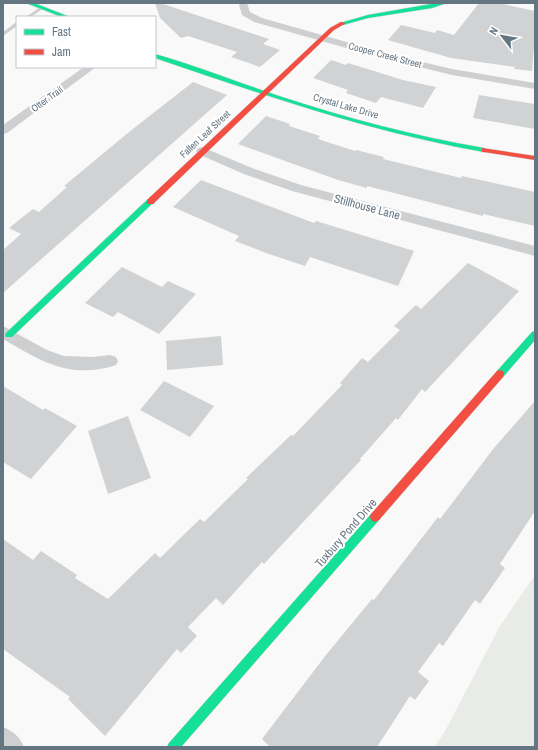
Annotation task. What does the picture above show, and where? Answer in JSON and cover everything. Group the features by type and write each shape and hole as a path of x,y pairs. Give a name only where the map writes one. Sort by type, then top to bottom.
{"street":[{"path":"29,3 64,16"},
{"name":"Fallen Leaf Street","path":"6,333 332,29 345,22 362,16 420,9 444,3"},
{"name":"Cooper Creek Street","path":"244,5 245,12 258,20 386,56 452,72 535,86"},
{"name":"Crystal Lake Drive","path":"156,56 338,117 451,145 535,158"},
{"name":"Otter Trail","path":"3,130 90,68"},
{"name":"Stillhouse Lane","path":"202,151 248,171 297,188 535,251"},
{"path":"6,333 45,357 66,364 89,365 110,361"},
{"name":"Tuxbury Pond Drive","path":"173,747 535,334"},
{"path":"3,738 13,747"}],"lane":[{"path":"30,16 42,8"},
{"path":"3,34 16,25"}],"shaded area":[{"path":"535,575 535,747 434,747 444,733 500,626"}],"building":[{"path":"155,3 160,3 269,39 263,44 280,50 260,67 231,57 237,52 188,36 181,38 160,18"},
{"path":"479,3 498,3 535,11 532,71 514,69 515,67 451,58 388,40 401,25 435,33 437,30 454,35"},
{"path":"331,60 346,65 348,63 403,80 436,87 423,108 381,97 376,103 346,93 348,90 313,78"},
{"path":"193,82 227,95 3,293 3,250 21,234 9,228 33,209 39,212 67,187 64,186 129,132"},
{"path":"479,95 535,104 535,129 473,118"},
{"path":"266,116 290,124 289,126 320,136 318,139 355,151 384,157 383,159 461,178 462,176 535,192 535,226 483,214 483,216 338,180 238,144"},
{"path":"201,180 314,223 316,221 414,251 398,286 310,257 305,266 269,254 235,241 239,236 173,207"},
{"path":"468,263 519,291 425,392 422,389 398,420 396,418 360,459 361,460 264,564 262,562 223,605 216,598 188,627 197,636 181,653 177,649 105,736 68,699 70,697 3,649 3,539 33,560 41,551 77,575 75,578 108,599 155,553 160,558 200,519 204,522 248,479 246,478 291,435 293,436 342,385 340,383 362,358 368,362 400,330 394,326 416,305 421,309"},
{"path":"122,267 162,287 168,281 196,294 159,334 118,312 113,317 85,303"},
{"path":"221,336 223,365 167,370 166,341"},
{"path":"164,381 214,406 190,437 140,410"},
{"path":"3,386 43,410 45,408 77,426 31,479 3,462"},
{"path":"535,401 535,511 500,564 505,568 480,604 475,600 443,646 439,643 418,672 429,681 415,700 410,696 377,747 270,747 262,739 326,655 372,599 374,600 438,517 440,519 494,448"},
{"path":"128,416 151,478 108,494 88,431"}],"traffic: fast":[{"path":"29,3 64,16"},
{"path":"343,23 368,16 444,3"},
{"path":"156,56 277,97 359,122 442,143 484,150"},
{"path":"9,335 150,202"},
{"path":"500,374 535,334"},
{"path":"173,747 375,517"}],"traffic: jam":[{"path":"150,202 332,29 343,23"},
{"path":"484,150 535,158"},
{"path":"375,517 500,374"}]}
